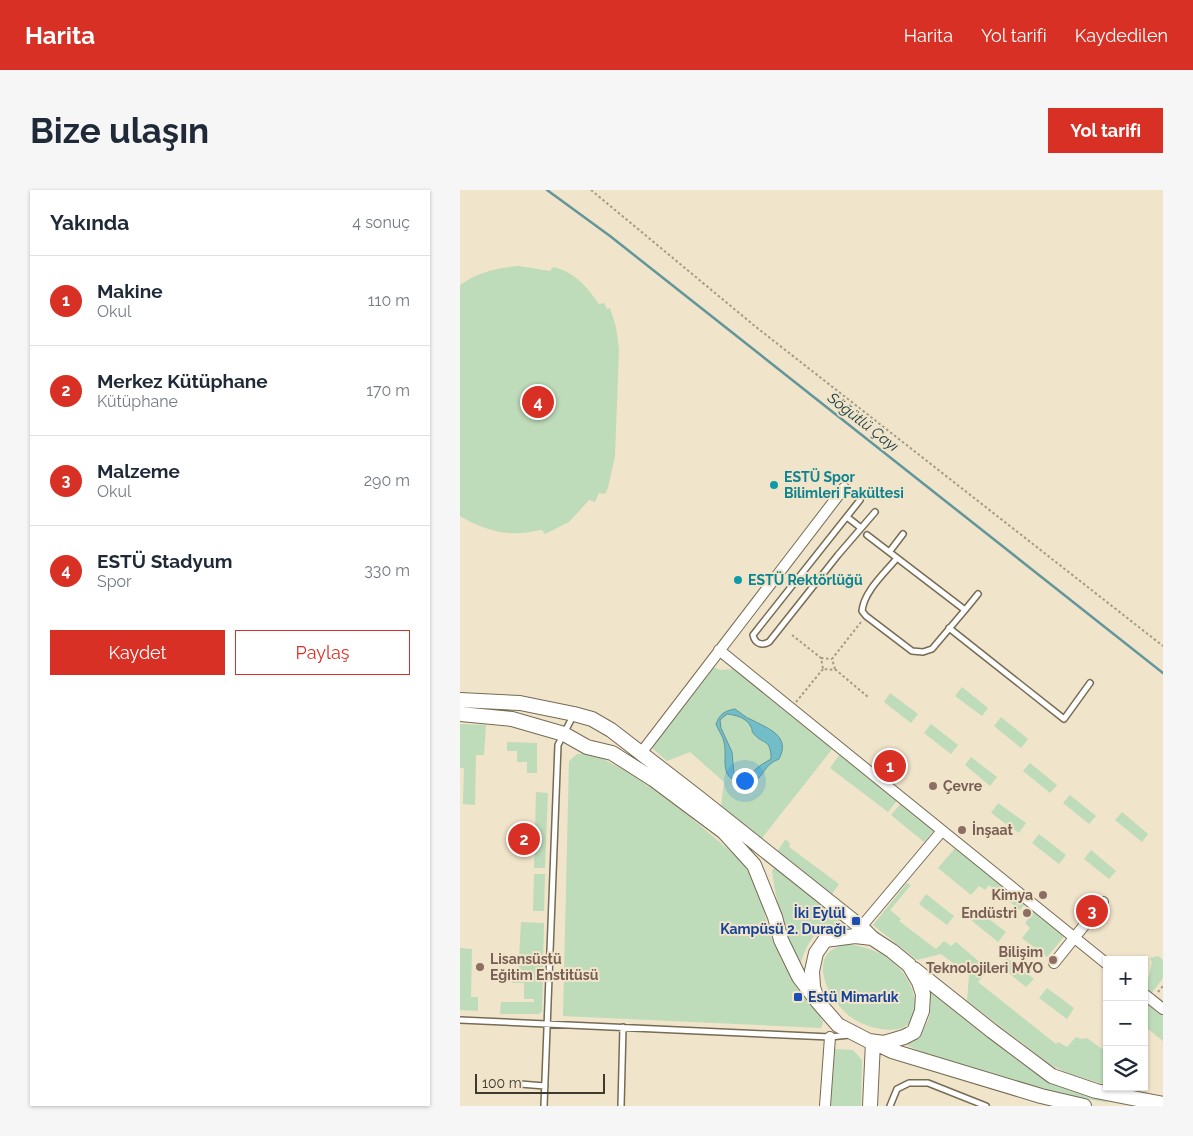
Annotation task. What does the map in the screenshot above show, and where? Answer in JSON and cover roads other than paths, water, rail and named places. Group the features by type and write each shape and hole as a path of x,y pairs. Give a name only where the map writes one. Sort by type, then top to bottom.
{"street":[{"path":"641,753 844,488"},
{"path":"719,650 1103,961"},
{"path":"460,700 520,704 592,719 611,730 699,798 872,938 892,951 1052,1076 1096,1091 1163,1104"},
{"path":"460,714 512,719 564,734 587,747 612,752 653,779 724,832 754,865 775,917 781,940 799,977 838,1024 892,1051 1041,1096 1084,1106"},
{"path":"861,928 942,832"},
{"path":"1054,963 1103,902"},
{"path":"818,1002 813,987 812,971 816,953 825,940 855,936 872,938"},
{"path":"873,1042 884,1043 904,1038 914,1032 919,1022 924,994 908,965"},
{"path":"1148,997 1163,1009"},
{"path":"825,1106 830,1037"},
{"path":"870,1106 873,1042"}],"lane":[{"path":"860,500 753,636 754,640 764,645 769,642 875,512"},
{"path":"847,517 861,528"},
{"path":"890,551 903,534"},
{"path":"867,535 965,610"},
{"path":"897,558 872,588 863,602 862,610 866,616 912,651 923,652 932,649 978,594"},
{"path":"949,628 1064,719 1090,684"},
{"path":"544,1106 558,744 574,714"},
{"path":"460,1020 830,1037 856,1034"},
{"path":"621,1106 623,1027"},
{"path":"890,1106 897,1089 909,1084 928,1083 986,1106"},
{"path":"520,1084 545,1086"}],"water":[{"path":"735,709 771,730 780,739 782,744 779,759 770,764 758,779 750,783 743,783 732,779 728,775 725,765 724,742 716,724 725,712","holes":["727,714 747,721 753,733 768,745 771,752 771,759 744,778 734,774 732,752 721,728 720,720"]}],"waterway":[{"name":"Söğütlü Çayı","path":"547,190 610,236 1163,673"}],"place":[{"name":"ESTÜ Stadyum","path":"538,402"},
{"name":"ESTÜ Spor Bilimleri Fakültesi","path":"774,485"},
{"name":"ESTÜ Rektörlüğü","path":"738,580"},
{"name":"Makine","path":"890,766"},
{"name":"Çevre","path":"933,786"},
{"name":"İnşaat","path":"962,830"},
{"name":"Merkez Kütüphane","path":"524,839"},
{"name":"Kimya","path":"1043,895"},
{"name":"Malzeme","path":"1092,911"},
{"name":"Endüstri","path":"1027,913"},
{"name":"İki Eylül Kampüsü 2. Durağı","path":"856,921"},
{"name":"Bilişim Teknolojileri MYO","path":"1053,960"},
{"name":"Lisansüstü Eğitim Enstitüsü","path":"480,967"},
{"name":"Estü Mimarlık","path":"798,997"}]}
